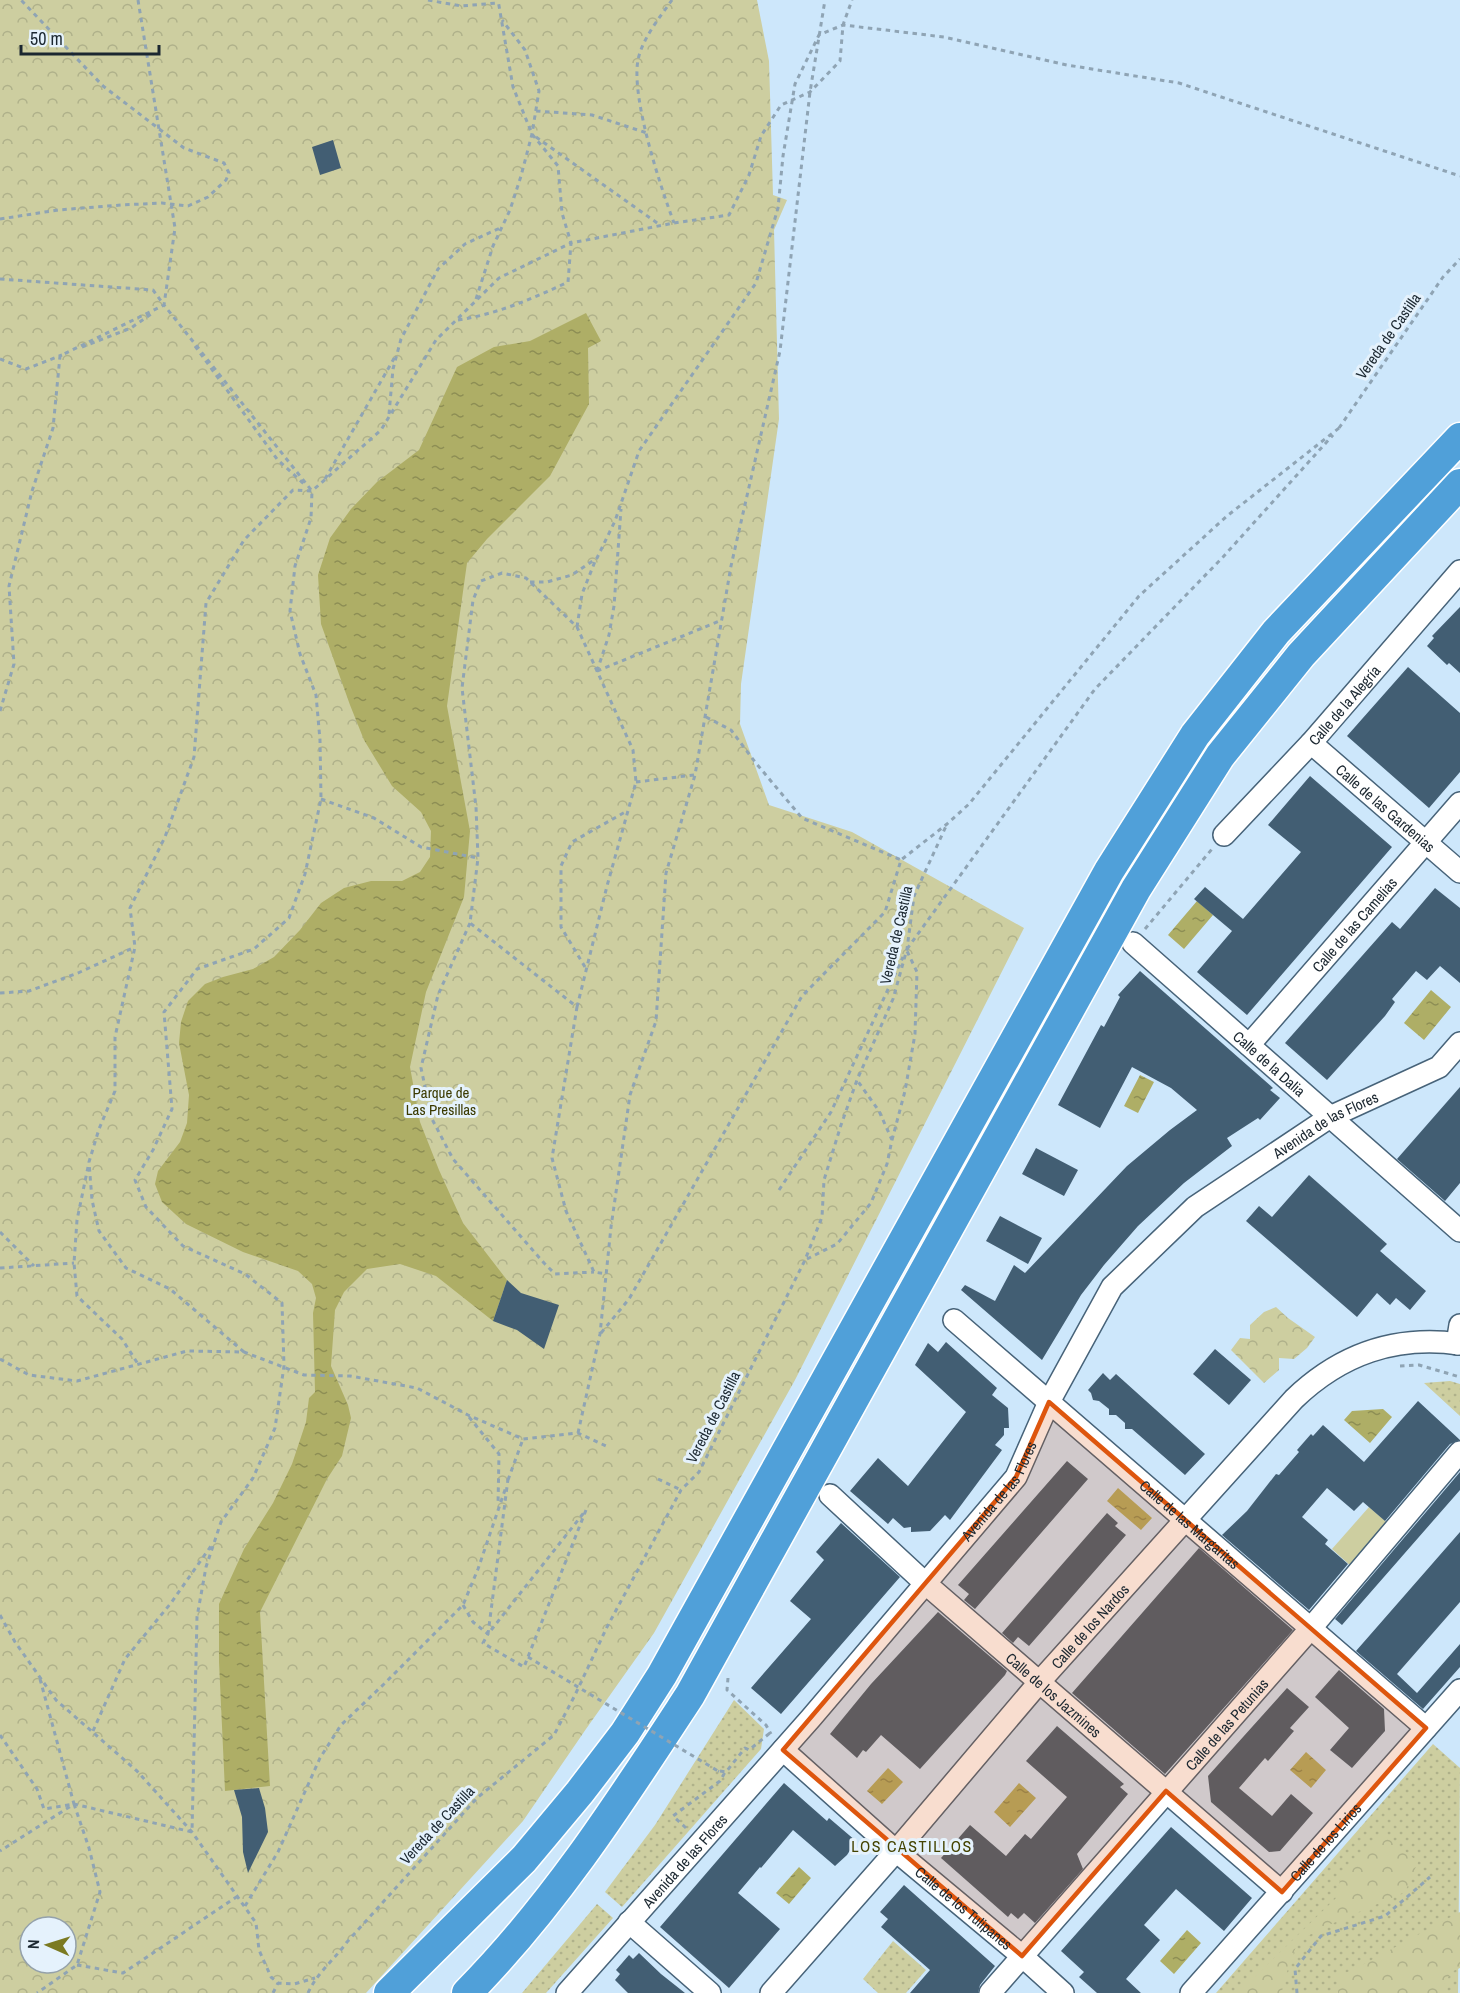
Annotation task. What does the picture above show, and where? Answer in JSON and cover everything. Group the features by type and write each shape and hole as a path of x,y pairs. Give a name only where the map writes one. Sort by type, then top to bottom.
{"highway":[{"path":"389,1993 524,1859 625,1733 662,1675 1109,871 1195,735 1276,632 1460,438"},
{"path":"467,1993 494,1966 566,1878 633,1783 690,1695 1136,889 1220,756 1301,655 1460,484"}],"street":[{"name":"Calle de la Alegría","path":"1224,835 1311,743 1460,571"},
{"name":"Calle de las Gardenias","path":"1311,743 1460,872"},
{"name":"Calle de las Camelias","path":"1249,1044 1460,803"},
{"name":"Calle de la Dalia","path":"1133,943 1460,1231"},
{"name":"Avenida de las Flores","path":"567,1993 783,1750 1016,1477 1049,1402 1112,1287 1195,1207 1330,1117 1439,1066 1460,1042"},
{"name":"Calle de las Margaritas","path":"954,1320 1426,1728"},
{"name":"Calle de los Nardos","path":"771,1993 896,1851 1040,1681 1312,1381 1333,1367 1361,1354 1388,1346 1426,1340 1459,1340"},
{"name":"Calle de las Petunias","path":"990,1993 1311,1628 1460,1452"},
{"name":"Calle de los Jazmines","path":"830,1495 926,1584 1282,1892"},
{"name":"Calle de los Lirios","path":"1191,1993 1460,1690"},
{"name":"Calle de los Tulipanes","path":"783,1750 896,1851 1063,1993"},
{"path":"629,1922 710,1993"}],"path":[{"path":"0,219 57,210 162,203 188,206 208,198 226,180 229,173 224,163 184,148 103,86 21,0"},
{"path":"138,0 175,228 164,305 312,491 311,518 295,566 290,611 300,654 316,695 321,799 305,874 289,918 254,949 197,969 164,1012 172,1109 153,1150 135,1180 146,1207 183,1246 245,1274 282,1303 284,1366 275,1428 252,1478 221,1522 206,1568 197,1617 192,1832"},
{"path":"428,0 461,6 498,2 513,87 532,134 558,166 562,213 571,243 568,282 535,298 485,316 455,321"},
{"path":"672,0 655,23 638,59 637,84 661,187 674,223"},
{"path":"578,1433 600,1334 630,1095 656,1021 666,873 695,775 731,566 780,351 810,92 825,0"},
{"path":"138,1364 122,1339 77,1296 74,1263 77,1220 89,1162 99,1129 115,1092 115,1037 135,947 130,908 165,837 194,757 206,603 244,540 293,490 312,491 381,430 436,340 499,278 571,243 660,225 729,215 749,175 761,136 781,105 810,92 840,61 843,25 852,0"},
{"path":"475,301 493,246 521,176 532,134 538,91 525,50 501,19"},
{"path":"577,627 582,594 615,521 639,451 756,283 778,208 783,156 795,84 819,35 843,25 944,37 1067,65 1179,82 1460,177"},
{"path":"536,111 592,115 647,133"},
{"path":"532,134 660,225"},
{"path":"389,417 393,369 401,339 438,269 465,244 501,228"},
{"name":"Vereda de Castilla","path":"1338,428 1443,277 1460,259"},
{"path":"0,279 153,290 277,459 312,491"},
{"path":"0,359 26,369 131,328 164,305"},
{"path":"323,482 398,351"},
{"path":"0,711 14,664 9,586 32,491 53,428 60,356"},
{"path":"600,1334 629,1299 802,996 885,912 901,860 969,804 1139,596 1227,516 1338,428"},
{"path":"779,1190 831,1112 907,949 1095,689 1223,557 1338,428"},
{"path":"597,671 609,635 614,606 621,504"},
{"path":"530,582 547,582 572,575 597,558"},
{"path":"594,1272 566,1211 552,1158 577,1007 636,782 633,750 577,627 526,578 502,573 481,581 473,600 462,688 476,807 478,858 470,924 438,995 421,1068 432,1119 453,1159 544,1263 555,1274 594,1272 606,1274"},
{"path":"597,671 722,620"},
{"path":"706,717 731,730 802,818 901,860"},
{"path":"636,782 695,775"},
{"path":"321,799 374,818 421,847 478,858"},
{"path":"586,969 561,927 561,866 572,842 628,810"},
{"name":"Vereda de Castilla","path":"308,1993 315,1978 333,1961 346,1942 477,1797 554,1735 607,1627 681,1491 699,1472 805,1260 822,1217 824,1180 841,1125 857,1080 893,999 907,949 914,896 947,824"},
{"path":"470,924 577,1007"},
{"path":"0,993 39,987 110,960 135,947"},
{"path":"805,1260 837,1244 871,1203 886,1164 905,1091 915,1034 917,972 907,949"},
{"path":"857,1080 879,1112 892,1140"},
{"path":"89,1162 92,1200 99,1231 126,1268 170,1289 244,1352"},
{"path":"0,1233 34,1266"},
{"path":"0,1268 74,1263"},
{"path":"0,1359 29,1375 77,1381 187,1351 244,1352 284,1366 304,1376 350,1376 417,1388 468,1415 523,1439 578,1433 606,1446"},
{"path":"1400,1366 1419,1365 1460,1377"},
{"path":"468,1415 499,1454 498,1509"},
{"path":"245,1906 278,1852 320,1758 341,1725 463,1605 478,1569 523,1439"},
{"path":"488,1634 508,1479"},
{"path":"658,1479 681,1491"},
{"path":"586,1510 524,1667 483,1643 488,1634 586,1510"},
{"path":"92,1732 125,1659 171,1603 214,1542"},
{"path":"463,1605 473,1622 488,1634"},
{"path":"0,1615 56,1700 137,1771 192,1832 256,1923 259,1950 271,1977 278,1983 294,1984 315,1978"},
{"path":"528,1657 724,1774 720,1780 673,1816 688,1830"},
{"path":"39,1676 100,1892 78,1959"},
{"path":"729,1677 727,1690 766,1725 770,1732"},
{"path":"718,1771 726,1772 745,1748 749,1750 770,1732"},
{"path":"748,1759 770,1732"},
{"path":"0,1735 37,1789 44,1809 74,1804 192,1832"},
{"path":"0,1851 74,1804"},
{"path":"1297,1993 1295,1969 1322,1936 1384,1916 1430,1877"},
{"path":"78,1965 123,1973 238,1896"},
{"path":"37,1993 62,1975"},
{"path":"273,1993 278,1983"}],"highlighted area":[{"path":"1049,1402 1426,1728 1282,1892 1166,1791 1022,1956 783,1750 1016,1477"}],"green space":[{"name":"Parque de Las Presillas","path":"0,0 757,0 769,61 773,195 787,200 774,230 779,419 741,684 740,724 769,805 852,832 1024,928 795,1380 654,1633 523,1821 366,1993 0,1993"},
{"path":"1276,1307 1315,1337 1307,1348 1294,1359 1279,1358 1279,1370 1264,1383 1231,1350 1240,1338 1250,1339 1250,1325 1264,1312"},
{"path":"1450,1381 1460,1384 1460,1416 1424,1383"},
{"path":"1369,1507 1391,1526 1353,1568 1332,1549"},
{"path":"734,1700 764,1729 761,1749 622,1907 605,1892 655,1825"},
{"path":"1433,1744 1460,1768 1458,1993 1216,1993"},
{"path":"1382,1832 1418,1862 1405,1892 1298,1941 1282,1986 1282,1993 1238,1993 1336,1898 1341,1876"},
{"path":"597,1904 613,1918 546,1993 522,1993"},
{"path":"1460,1912 1460,1968 1451,1972 1440,1993 1338,1993 1339,1975 1353,1970"},
{"path":"893,1941 926,1970 906,1993 878,1993 863,1979"}],"water":[{"path":"586,313 601,341 588,348 589,404 550,476 487,539 467,563 447,706 470,831 464,897 426,992 410,1067 420,1122 463,1223 507,1280 493,1321 436,1276 400,1264 367,1269 344,1292 335,1310 331,1366 348,1405 351,1418 342,1456 327,1479 260,1612 270,1786 225,1791 219,1662 219,1604 244,1549 273,1503 292,1464 306,1422 309,1398 315,1392 313,1313 316,1298 312,1284 298,1271 243,1252 186,1224 162,1202 155,1184 158,1171 180,1142 187,1123 189,1095 179,1043 181,1022 188,1001 205,984 253,969 274,957 300,930 321,903 344,888 371,881 402,881 420,872 430,857 431,831 421,812 392,786 364,740 350,705 321,624 318,575 330,538 351,509 377,482 419,450 457,367 494,347 530,341"},
{"path":"1197,901 1213,915 1184,949 1168,935"},
{"path":"1431,990 1451,1007 1424,1040 1404,1023"},
{"path":"1140,1075 1154,1082 1138,1113 1124,1106"},
{"path":"1383,1409 1392,1417 1370,1443 1344,1420 1352,1411"},
{"path":"1118,1488 1152,1518 1141,1530 1107,1501"},
{"path":"1306,1752 1326,1770 1311,1788 1290,1770"},
{"path":"888,1768 903,1782 882,1804 867,1791"},
{"path":"1019,1783 1036,1798 1010,1827 994,1812"},
{"path":"799,1867 811,1878 789,1904 776,1893"},
{"path":"1187,1930 1201,1943 1174,1974 1160,1961"}],"building":[{"path":"333,140 341,168 320,175 312,147"},
{"path":"1460,607 1460,673 1449,663 1447,665 1427,646 1434,638 1432,636"},
{"path":"1408,667 1460,713 1460,772 1429,808 1347,736"},
{"path":"1310,776 1392,847 1247,1015 1197,972 1232,931 1194,899 1205,887 1243,919 1301,852 1268,825"},
{"path":"1435,888 1460,908 1460,983 1440,966 1427,980 1416,971 1392,999 1395,1002 1385,1016 1327,1080 1285,1043 1392,922 1400,929"},
{"path":"1140,971 1273,1088 1270,1090 1280,1098 1260,1120 1258,1118 1227,1138 1232,1146 1184,1183 1138,1226 1081,1295 1042,1360 961,1290 965,1285 995,1301 1014,1265 1025,1273 1127,1166 1197,1110 1171,1088 1132,1067 1100,1128 1058,1105 1101,1025 1104,1027 1120,997 1118,995"},
{"path":"1460,1087 1460,1183 1445,1201 1397,1159"},
{"path":"1036,1148 1078,1170 1064,1196 1022,1174"},
{"path":"1309,1175 1387,1244 1380,1251 1426,1291 1410,1310 1396,1298 1390,1305 1377,1293 1357,1317 1246,1221 1259,1206 1272,1217"},
{"path":"1000,1216 1042,1238 1028,1264 986,1241"},
{"path":"507,1280 521,1293 559,1305 544,1349 517,1330 493,1321"},
{"path":"946,1342 997,1388 992,1395 1008,1408 1009,1428 1004,1428 1004,1435 995,1445 1002,1450 950,1520 945,1515 930,1531 911,1532 911,1527 904,1528 893,1518 888,1524 850,1491 878,1458 908,1486 966,1412 915,1365 928,1343 938,1352"},
{"path":"1215,1349 1251,1380 1229,1405 1193,1374"},
{"path":"1103,1373 1110,1380 1116,1374 1205,1454 1185,1475 1132,1429 1125,1429 1125,1423 1116,1415 1109,1415 1109,1409 1099,1401 1093,1400 1088,1390"},
{"path":"1418,1401 1460,1440 1450,1444 1385,1521 1363,1502 1354,1511 1327,1488 1302,1517 1328,1540 1325,1544 1348,1564 1309,1610 1222,1535 1247,1511 1276,1474 1279,1475 1311,1434 1313,1436 1323,1425 1364,1462"},
{"path":"1067,1461 1088,1479 975,1609 964,1600 969,1594 958,1585"},
{"path":"1460,1472 1460,1490 1342,1625 1335,1619"},
{"path":"1107,1513 1118,1523 1115,1526 1126,1535 1029,1646 1018,1637 1013,1643 1002,1633"},
{"path":"841,1523 900,1577 781,1714 751,1688 811,1619 790,1601 824,1560 816,1552"},
{"path":"1460,1532 1460,1602 1397,1674 1417,1693 1460,1644 1460,1667 1423,1709 1356,1651"},
{"path":"1199,1548 1293,1630 1165,1774 1072,1693"},
{"path":"938,1612 1007,1671 1005,1675 920,1769 881,1735 866,1752 863,1750 857,1758 830,1734 871,1684"},
{"path":"1339,1670 1384,1709 1385,1731 1352,1768 1330,1750 1349,1728 1315,1697"},
{"path":"1287,1688 1309,1707 1290,1728 1294,1731 1268,1761 1265,1758 1239,1788 1272,1816 1291,1794 1313,1813 1280,1851 1269,1852 1211,1802 1208,1776"},
{"path":"1057,1726 1124,1784 1120,1787 1128,1794 1077,1854 1083,1869 1035,1923 1024,1913 1018,1919 1011,1913 1008,1917 941,1858 970,1825 1006,1856 1025,1834 1031,1839 1067,1797 1026,1761"},
{"path":"784,1783 827,1821 829,1818 856,1841 847,1855 835,1866 793,1830 760,1867 738,1893 780,1929 729,1988 660,1927"},
{"path":"259,1788 265,1808 268,1832 248,1873 243,1852 242,1817 234,1790"},
{"path":"1171,1827 1252,1898 1224,1931 1176,1889 1144,1925 1160,1940 1126,1979 1141,1993 1097,1993 1079,1977 1084,1972 1061,1951"},
{"path":"904,1885 995,1966 980,1985 978,1993 910,1993 930,1970 881,1927 888,1919 880,1912"},
{"path":"639,1953 685,1993 628,1993 615,1980 620,1974 616,1970 629,1955 633,1959"}],"district":[{"name":"LOS CASTILLOS","path":"912,1846"}]}
